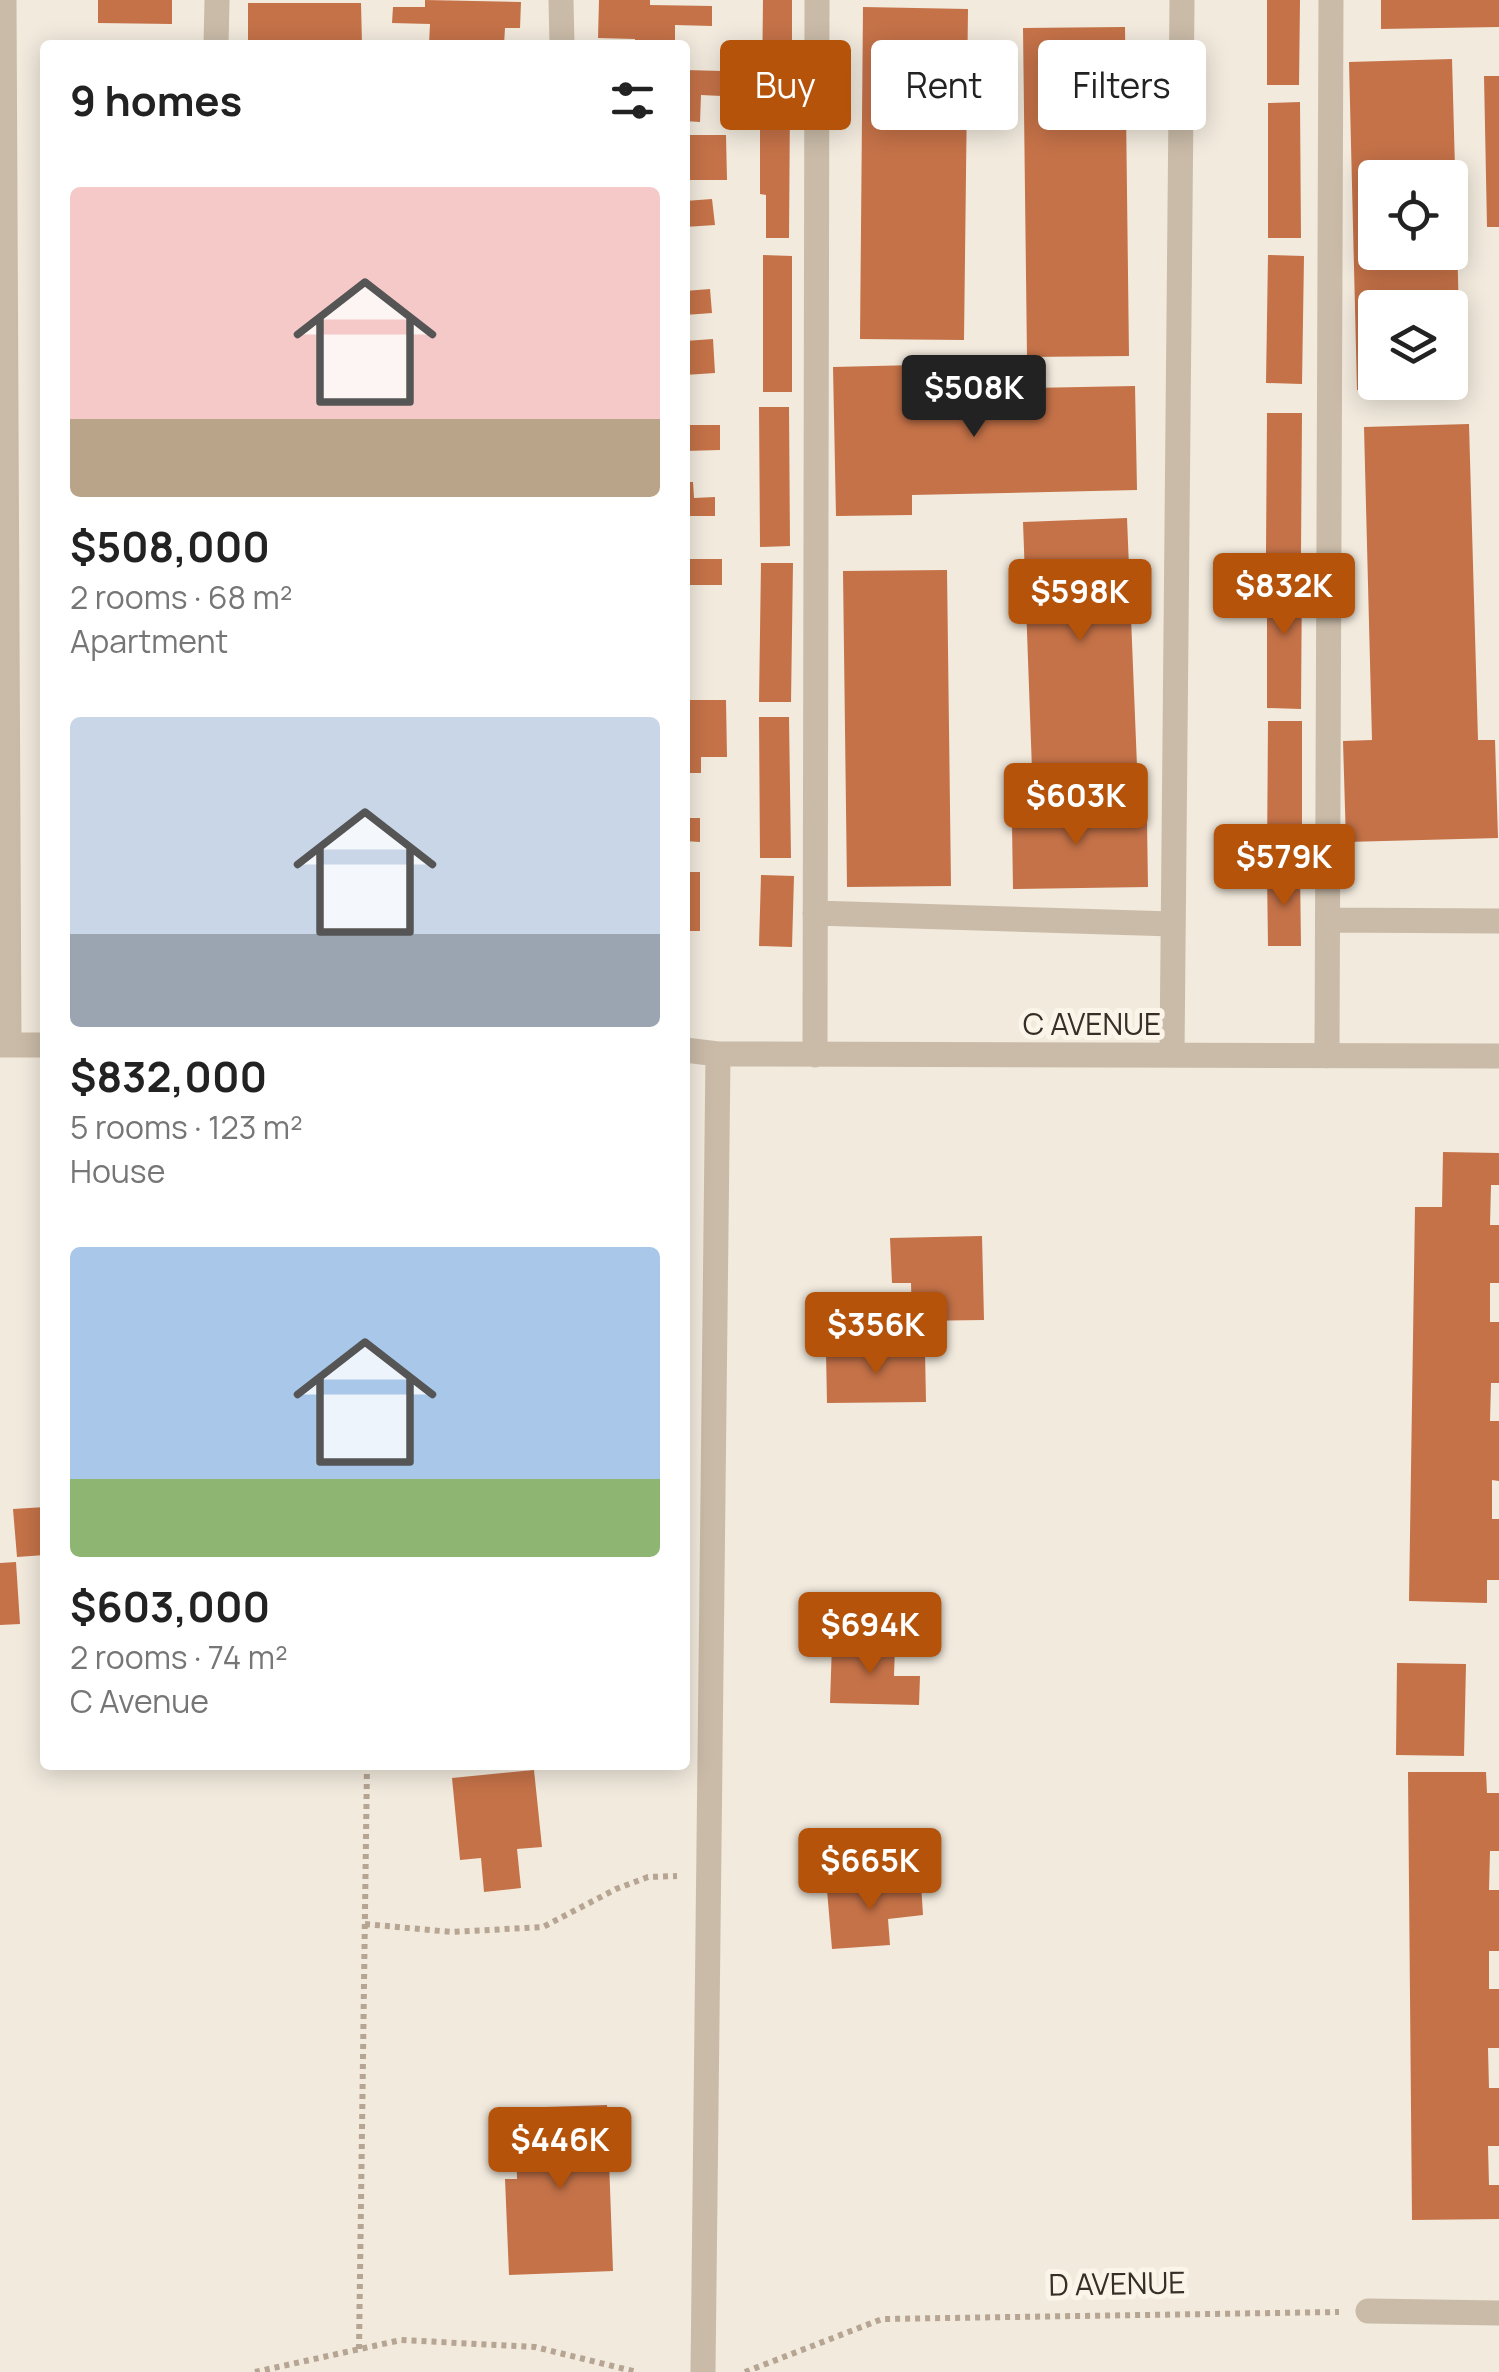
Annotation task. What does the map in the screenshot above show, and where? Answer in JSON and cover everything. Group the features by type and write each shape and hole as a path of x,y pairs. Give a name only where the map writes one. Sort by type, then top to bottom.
{"street":[{"path":"4,0 4,1045 40,1045"},
{"path":"216,40 217,0"},
{"path":"561,0 562,40"},
{"path":"815,1054 817,0"},
{"path":"1172,1055 1182,0"},
{"path":"1328,1056 1331,0"},
{"path":"815,914 1173,924"},
{"path":"1328,920 1499,921"},
{"name":"C AVENUE","path":"690,1051 718,1054 1499,1056"},
{"path":"703,2372 718,1054"},
{"path":"1368,2311 1499,2313"}],"path":[{"path":"359,2349 367,1770"},
{"path":"365,1924 452,1932 543,1927 648,1877 709,1877"},
{"name":"D AVENUE","path":"745,2372 882,2319 1368,2311"},
{"path":"254,2372 401,2340 535,2347 637,2372"}],"building":[{"path":"98,0 172,0 172,24 98,23"},
{"path":"425,0 521,2 520,28 505,28 504,40 429,40 430,24 392,23 393,7 425,7"},
{"path":"599,0 712,6 712,26 675,25 675,40 598,38"},
{"path":"763,0 792,0 792,40 763,40"},
{"path":"1267,0 1300,0 1299,85 1267,85"},
{"path":"1381,0 1499,0 1499,27 1381,29"},
{"path":"248,3 361,3 362,40 248,40"},
{"path":"863,7 968,9 968,40 871,40 871,130 967,130 964,340 860,339"},
{"path":"1125,27 1125,40 1038,40 1038,130 1126,130 1129,356 1027,357 1023,28"},
{"path":"1452,59 1455,160 1358,160 1358,270 1458,270 1458,290 1358,290 1357,390 1349,62"},
{"path":"690,70 720,71 720,96 701,95 700,122 690,121"},
{"path":"1484,76 1499,76 1499,227 1487,227"},
{"path":"1300,102 1301,238 1268,238 1268,103"},
{"path":"760,130 790,130 789,238 766,238 766,195 760,194"},
{"path":"690,135 726,135 727,180 690,180"},
{"path":"712,199 715,225 690,227 690,201"},
{"path":"763,255 792,256 792,392 763,392"},
{"path":"1268,255 1304,256 1302,384 1266,383"},
{"path":"710,289 712,313 690,315 690,291"},
{"path":"713,339 715,373 690,375 690,341"},
{"path":"916,365 916,390 1135,386 1137,490 912,495 912,515 836,516 833,367"},
{"path":"759,407 789,407 790,546 760,547"},
{"path":"1267,413 1302,413 1301,553 1266,553"},
{"path":"1469,424 1478,740 1495,740 1498,838 1346,842 1343,741 1372,740 1364,427"},
{"path":"690,425 720,425 720,450 690,451"},
{"path":"690,482 694,498 715,497 715,516 690,516"},
{"path":"1127,518 1137,766 1032,770 1023,522"},
{"path":"690,559 722,559 722,585 690,585"},
{"path":"761,563 793,563 791,702 759,702"},
{"path":"1267,568 1302,569 1301,709 1267,708"},
{"path":"947,570 951,886 847,887 843,571"},
{"path":"690,700 726,700 727,757 701,757 701,773 690,773"},
{"path":"759,717 789,717 791,858 760,858"},
{"path":"1268,721 1302,721 1302,861 1267,861"},
{"path":"1084,794 1085,823 1147,822 1148,887 1013,889 1012,825 1028,825 1028,795"},
{"path":"690,818 700,818 700,842 690,841"},
{"path":"690,872 700,872 700,931 690,931"},
{"path":"1267,872 1300,872 1301,946 1268,946"},
{"path":"761,875 794,876 792,947 759,946"},
{"path":"1443,1152 1499,1153 1499,1185 1491,1185 1490,1225 1499,1225 1499,1283 1490,1283 1490,1322 1499,1322 1499,1383 1491,1383 1490,1421 1499,1421 1499,1481 1492,1480 1492,1519 1499,1519 1499,1580 1487,1580 1487,1603 1409,1601 1415,1207 1442,1207"},
{"path":"982,1236 984,1320 912,1321 911,1283 892,1283 890,1238"},
{"path":"925,1351 926,1402 827,1403 826,1352"},
{"path":"40,1507 40,1555 17,1557 13,1509"},
{"path":"16,1562 20,1624 0,1625 0,1563"},
{"path":"832,1644 895,1645 894,1676 920,1676 919,1705 830,1703"},
{"path":"1397,1663 1466,1664 1464,1756 1396,1755"},
{"path":"534,1770 542,1847 517,1849 521,1888 484,1892 481,1858 460,1860 452,1778"},
{"path":"1408,1772 1486,1772 1487,1793 1499,1793 1499,1851 1490,1851 1489,1890 1499,1890 1499,1951 1489,1951 1489,1989 1499,1989 1499,2048 1488,2048 1489,2088 1499,2088 1499,2146 1488,2146 1489,2185 1499,2185 1499,2219 1412,2220"},
{"path":"921,1883 923,1915 888,1919 890,1945 832,1949 827,1890"},
{"path":"607,2105 613,2271 509,2275 505,2179 517,2179 515,2108"}]}
